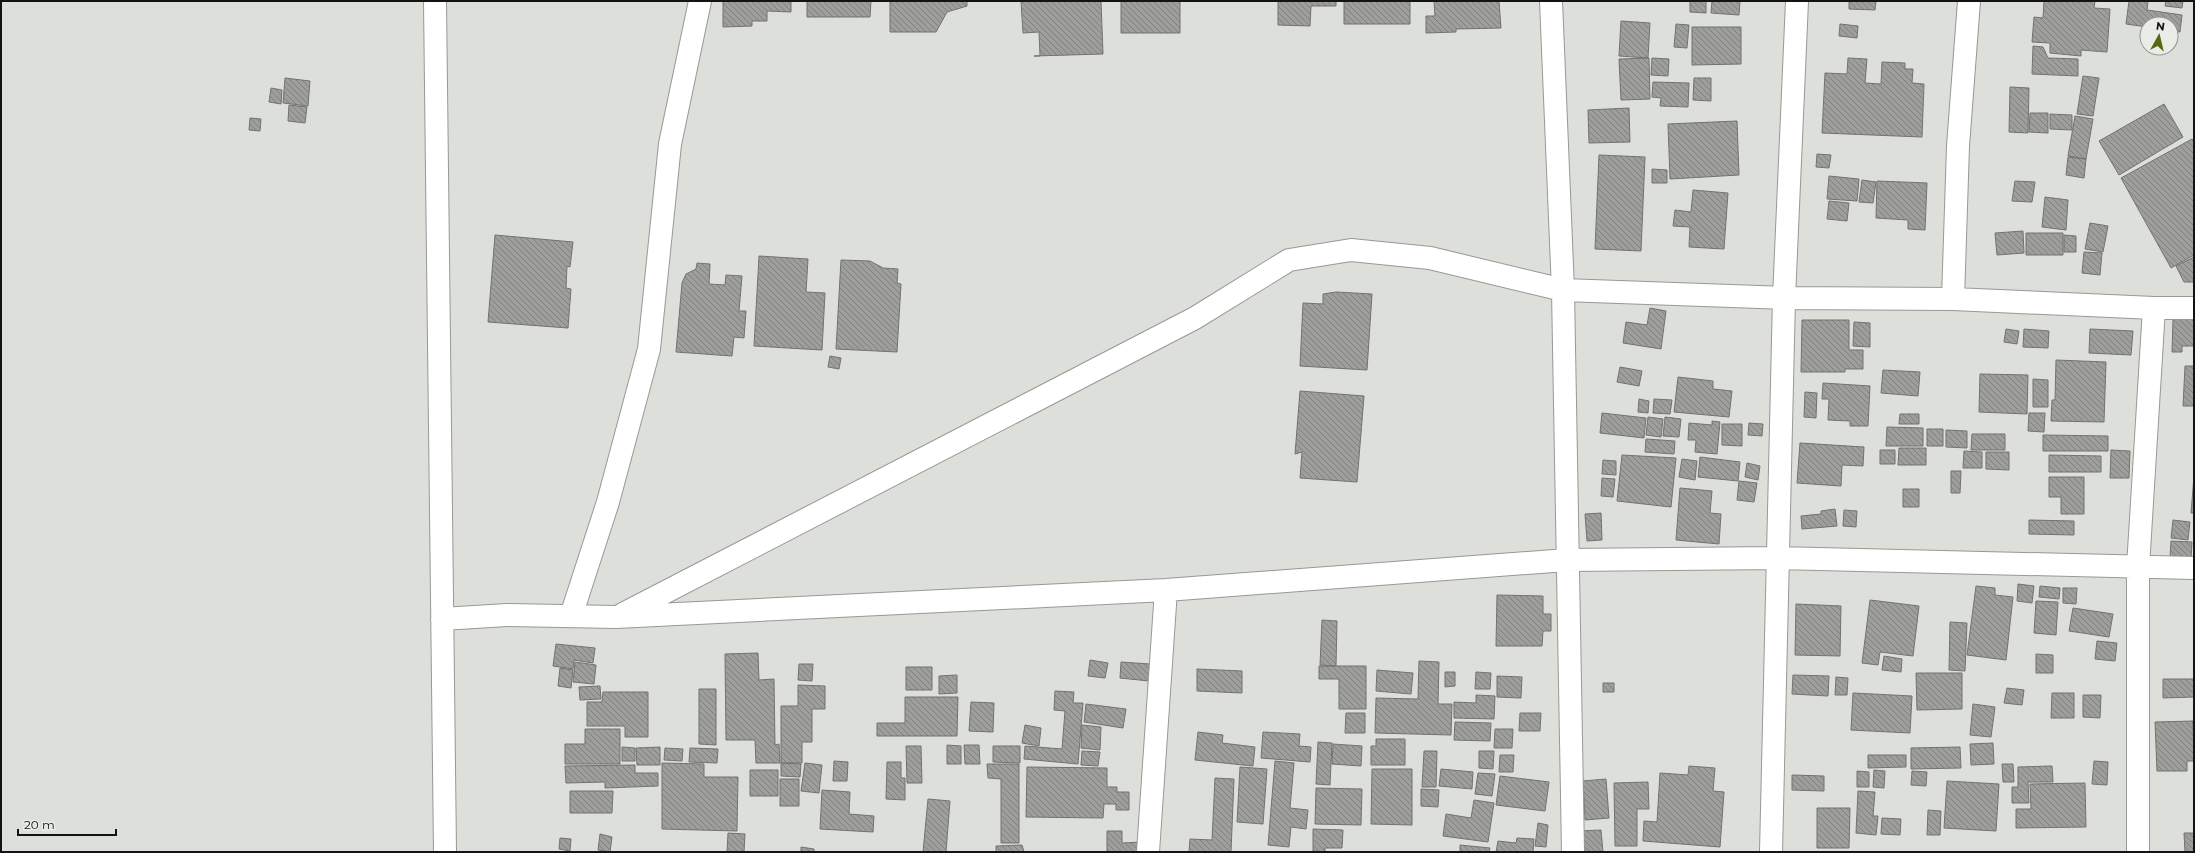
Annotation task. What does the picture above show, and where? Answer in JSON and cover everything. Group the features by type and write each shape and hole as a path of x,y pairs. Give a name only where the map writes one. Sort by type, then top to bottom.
{"street":[{"path":"435,1 445,852"},
{"path":"571,616 608,502 649,349 670,144 700,1"},
{"path":"1551,1 1563,290 1573,852"},
{"path":"1771,852 1784,298 1797,1"},
{"path":"1953,299 1958,146 1969,1"},
{"path":"616,617 1195,318 1289,260 1351,250 1430,258 1563,290 1784,298 1953,299 2154,308 2194,308"},
{"path":"2138,852 2138,567 2154,308"},
{"path":"442,619 507,615 616,617 1166,590 1567,560 1777,558 2194,568"},
{"path":"1148,852 1166,590"}],"building":[{"path":"723,1 791,1 791,12 767,11 767,21 752,21 752,26 723,27"},
{"path":"807,1 871,1 870,17 807,17"},
{"path":"890,1 967,1 967,6 947,12 936,32 890,32"},
{"path":"1021,1 1101,1 1103,54 1040,56 1039,32 1023,33"},
{"path":"1121,1 1180,1 1180,33 1121,33"},
{"path":"1278,1 1336,1 1336,6 1311,6 1310,26 1278,25"},
{"path":"1344,1 1410,1 1410,24 1344,24"},
{"path":"1434,1 1499,1 1501,28 1456,29 1456,32 1426,33 1426,16 1435,16"},
{"path":"1690,1 1706,1 1706,13 1690,12"},
{"path":"1712,1 1740,1 1739,15 1711,13"},
{"path":"1849,1 1876,1 1875,10 1849,9"},
{"path":"2044,1 2095,1 2094,8 2110,9 2107,52 2081,50 2081,56 2050,53 2050,43 2032,42 2034,17 2043,18"},
{"path":"2129,1 2148,1 2147,10 2182,15 2180,32 2179,16 2139,16 2139,26 2126,24"},
{"path":"2166,1 2183,1 2182,8 2165,6"},
{"path":"1621,21 1650,23 1648,58 1619,56"},
{"path":"1676,24 1689,25 1687,48 1674,47"},
{"path":"1840,24 1858,26 1857,38 1839,36"},
{"path":"1692,27 1741,27 1741,64 1692,65"},
{"path":"2033,46 2043,47 2048,58 2078,59 2078,76 2032,74"},
{"path":"1649,58 1650,99 1621,100 1619,59"},
{"path":"1652,58 1669,59 1668,76 1651,75"},
{"path":"1848,58 1867,59 1865,83 1881,84 1882,62 1905,63 1905,69 1913,69 1912,83 1924,84 1922,137 1822,133 1825,73 1847,74"},
{"path":"2083,76 2099,78 2093,116 2077,114"},
{"path":"285,78 310,81 308,106 283,103"},
{"path":"1694,78 1711,78 1711,101 1693,100"},
{"path":"1653,82 1689,83 1688,107 1660,106 1661,98 1652,97"},
{"path":"2010,87 2029,88 2028,133 2009,132"},
{"path":"271,88 282,90 281,104 269,102"},
{"path":"2164,104 2183,137 2119,175 2099,141"},
{"path":"289,105 307,107 305,123 288,121"},
{"path":"1629,108 1630,142 1589,143 1588,110"},
{"path":"2030,113 2048,113 2048,133 2029,132"},
{"path":"2050,114 2072,115 2072,130 2050,129"},
{"path":"2075,116 2093,119 2086,159 2068,156"},
{"path":"250,118 261,119 260,131 249,130"},
{"path":"1737,121 1739,175 1670,179 1668,124"},
{"path":"2192,139 2194,142 2194,255 2171,268 2121,178"},
{"path":"1817,154 1831,155 1829,168 1816,167"},
{"path":"1599,155 1645,157 1641,251 1595,249"},
{"path":"2068,157 2086,159 2084,178 2066,175"},
{"path":"1652,169 1667,170 1667,183 1652,183"},
{"path":"1829,176 1859,179 1857,201 1827,199"},
{"path":"1862,180 1876,182 1873,203 1859,202"},
{"path":"1877,181 1927,183 1925,230 1908,229 1908,220 1876,218"},
{"path":"2015,181 2035,182 2032,202 2012,201"},
{"path":"1693,190 1728,193 1724,249 1689,247 1690,227 1673,226 1675,210 1691,212"},
{"path":"2045,197 2068,200 2066,230 2042,227"},
{"path":"1829,201 1849,203 1847,221 1827,219"},
{"path":"2090,223 2108,226 2103,252 2085,249"},
{"path":"2023,231 2024,253 1997,255 1995,233"},
{"path":"2026,233 2063,233 2063,255 2026,255"},
{"path":"495,235 573,242 570,267 567,266 566,288 571,289 568,328 488,322"},
{"path":"2064,235 2076,236 2076,252 2064,252"},
{"path":"2084,252 2102,253 2100,275 2082,273"},
{"path":"759,256 808,259 806,292 825,293 822,350 754,346"},
{"path":"2194,257 2194,282 2184,282 2176,266"},
{"path":"841,260 870,261 883,268 898,269 897,283 901,284 897,352 836,349"},
{"path":"697,263 710,264 709,284 725,285 726,275 742,276 739,311 746,311 744,338 734,337 732,356 676,352 682,283 686,274 696,269"},
{"path":"1336,292 1372,294 1367,370 1300,366 1303,303 1323,304 1323,294"},
{"path":"1650,308 1666,311 1661,349 1623,343 1626,322 1647,325"},
{"path":"2179,318 2194,319 2194,346 2182,346 2182,352 2172,352 2173,320"},
{"path":"1802,320 1849,320 1849,350 1863,350 1863,369 1845,369 1845,372 1801,372"},
{"path":"1854,322 1870,323 1870,347 1853,346"},
{"path":"2006,329 2019,331 2017,344 2004,342"},
{"path":"2024,329 2049,331 2048,348 2023,347"},
{"path":"2090,329 2133,331 2131,355 2089,353"},
{"path":"830,356 841,358 839,369 828,367"},
{"path":"2056,360 2106,362 2104,422 2051,421 2052,400 2055,400"},
{"path":"2185,366 2194,366 2194,406 2183,406"},
{"path":"1620,367 1642,371 1639,386 1617,382"},
{"path":"1883,370 1920,372 1918,396 1881,393"},
{"path":"1980,374 2028,375 2027,414 1979,412"},
{"path":"1678,377 1713,381 1713,389 1732,391 1729,417 1674,412"},
{"path":"2033,379 2048,380 2048,407 2033,407"},
{"path":"1823,383 1870,386 1868,426 1850,426 1850,421 1828,420 1829,399 1822,399"},
{"path":"1300,391 1364,396 1357,482 1300,478 1302,452 1295,454"},
{"path":"1805,392 1817,393 1816,418 1804,417"},
{"path":"1639,399 1649,401 1648,413 1638,412"},
{"path":"1654,399 1672,400 1670,414 1653,413"},
{"path":"1602,413 1646,418 1644,438 1600,433"},
{"path":"2029,413 2045,413 2044,432 2028,431"},
{"path":"1900,414 1919,414 1919,424 1899,424"},
{"path":"1648,417 1663,419 1661,437 1646,435"},
{"path":"1665,417 1681,419 1679,437 1663,436"},
{"path":"1712,421 1720,422 1717,454 1695,452 1696,440 1688,440 1689,423 1712,425"},
{"path":"1749,423 1763,424 1762,436 1748,435"},
{"path":"1722,424 1742,424 1742,446 1722,445"},
{"path":"1887,427 1923,428 1923,446 1886,446"},
{"path":"1927,429 1943,429 1943,446 1927,446"},
{"path":"1946,430 1967,431 1967,448 1946,447"},
{"path":"1972,434 2005,434 2005,450 1971,450"},
{"path":"2043,435 2108,436 2108,451 2043,451"},
{"path":"1646,439 1675,441 1674,454 1645,452"},
{"path":"1800,443 1864,447 1863,466 1842,465 1841,486 1797,483"},
{"path":"1899,448 1926,448 1926,465 1898,465"},
{"path":"1880,450 1895,450 1895,464 1880,464"},
{"path":"2111,450 2130,451 2129,478 2110,478"},
{"path":"1964,451 1982,452 1982,468 1963,468"},
{"path":"1986,452 2009,452 2009,470 1986,469"},
{"path":"1622,455 1676,458 1671,507 1617,501"},
{"path":"2049,455 2101,456 2101,472 2049,472"},
{"path":"1700,457 1740,462 1738,481 1698,477"},
{"path":"1682,459 1697,461 1695,480 1679,477"},
{"path":"1603,460 1616,461 1616,475 1602,474"},
{"path":"1747,463 1760,466 1758,480 1745,477"},
{"path":"1951,471 1961,471 1960,493 1951,493"},
{"path":"2194,476 2194,513 2191,513"},
{"path":"2049,477 2084,477 2084,514 2061,514 2061,497 2049,497"},
{"path":"1602,478 1615,479 1613,497 1601,496"},
{"path":"1739,481 1757,483 1754,502 1737,500"},
{"path":"1680,488 1712,491 1710,513 1721,514 1719,544 1676,540"},
{"path":"1903,489 1919,489 1919,507 1903,507"},
{"path":"1835,509 1837,526 1802,529 1801,516 1821,514 1821,511"},
{"path":"1844,510 1857,511 1856,527 1843,526"},
{"path":"1601,513 1602,540 1587,541 1585,514"},
{"path":"2029,520 2074,521 2074,535 2029,534"},
{"path":"2173,520 2190,522 2188,540 2171,538"},
{"path":"2171,541 2192,542 2191,559 2170,557"},
{"path":"2018,584 2034,586 2032,603 2017,601"},
{"path":"1976,586 1995,588 1995,595 2013,597 2006,660 1967,655"},
{"path":"2040,586 2060,588 2059,599 2039,597"},
{"path":"2063,588 2077,588 2076,604 2063,603"},
{"path":"1497,595 1543,596 1543,614 1551,614 1551,631 1543,631 1542,646 1496,646"},
{"path":"1870,600 1919,606 1913,656 1880,652 1878,665 1862,663"},
{"path":"2036,601 2058,602 2056,635 2034,633"},
{"path":"1796,604 1841,606 1840,656 1795,655"},
{"path":"2073,608 2113,614 2109,637 2069,631"},
{"path":"1322,620 1337,621 1336,666 1320,665"},
{"path":"1950,622 1967,623 1965,671 1949,670"},
{"path":"2097,641 2117,643 2115,661 2095,659"},
{"path":"556,644 595,648 593,663 574,660 573,669 553,666"},
{"path":"758,653 759,680 774,679 775,745 779,744 780,763 756,763 755,740 726,740 725,654"},
{"path":"2036,654 2053,655 2053,673 2036,673"},
{"path":"1884,656 1902,659 1901,672 1882,670"},
{"path":"1090,660 1108,663 1105,678 1088,676"},
{"path":"1419,661 1439,662 1438,704 1452,704 1451,735 1375,733 1376,698 1418,699"},
{"path":"575,662 596,665 594,684 573,682"},
{"path":"1121,662 1150,664 1149,681 1120,678"},
{"path":"799,664 813,664 812,681 798,680"},
{"path":"1319,666 1366,666 1366,709 1339,709 1339,679 1319,679"},
{"path":"906,667 932,667 932,690 906,690"},
{"path":"560,668 573,670 571,688 558,686"},
{"path":"1197,669 1242,671 1242,693 1197,691"},
{"path":"1377,670 1413,673 1411,694 1376,691"},
{"path":"1445,672 1455,672 1455,686 1445,687"},
{"path":"1476,672 1491,673 1490,689 1475,689"},
{"path":"1916,673 1962,673 1962,709 1917,710"},
{"path":"957,675 957,693 939,694 939,676"},
{"path":"1793,675 1829,676 1828,696 1792,694"},
{"path":"1497,676 1522,677 1521,698 1497,697"},
{"path":"1836,677 1848,678 1847,695 1835,695"},
{"path":"2163,679 2194,679 2194,697 2163,698"},
{"path":"1603,683 1614,683 1614,692 1603,692"},
{"path":"798,685 825,686 825,709 812,709 812,742 802,742 802,763 781,763 781,706 798,706"},
{"path":"600,686 601,699 580,700 579,687"},
{"path":"2007,688 2024,690 2022,705 2004,703"},
{"path":"699,689 716,689 716,745 699,744"},
{"path":"1055,691 1074,692 1073,703 1083,703 1078,764 1024,759 1025,746 1062,749 1065,711 1054,710"},
{"path":"603,692 648,692 648,737 625,737 625,726 587,726 587,702 602,702"},
{"path":"1853,693 1912,696 1910,733 1851,730"},
{"path":"2052,693 2074,693 2074,718 2051,718"},
{"path":"1476,695 1495,696 1494,719 1454,718 1454,702 1476,703"},
{"path":"2083,695 2101,695 2100,718 2083,717"},
{"path":"905,697 958,697 957,736 877,736 877,723 905,723"},
{"path":"971,702 994,703 993,732 969,731"},
{"path":"1086,704 1126,709 1123,728 1084,722"},
{"path":"1973,704 1995,707 1991,737 1970,735"},
{"path":"1346,713 1365,713 1365,733 1345,733"},
{"path":"1520,713 1541,713 1540,731 1519,731"},
{"path":"2193,721 2194,761 2187,761 2187,771 2157,771 2155,722"},
{"path":"1455,722 1491,723 1490,741 1454,740"},
{"path":"1025,725 1041,728 1039,746 1022,743"},
{"path":"1082,725 1101,727 1100,750 1081,748"},
{"path":"585,729 620,729 620,764 565,764 565,744 585,744"},
{"path":"1495,729 1513,729 1512,748 1494,748"},
{"path":"1198,732 1223,735 1222,743 1255,747 1253,766 1195,760"},
{"path":"1263,732 1300,734 1299,746 1311,747 1310,762 1261,758"},
{"path":"1376,739 1405,739 1405,765 1371,765 1371,746 1376,746"},
{"path":"1318,742 1332,743 1330,785 1316,784"},
{"path":"1993,743 1994,764 1971,765 1970,744"},
{"path":"1333,744 1362,746 1361,766 1332,764"},
{"path":"947,745 961,746 961,764 947,764"},
{"path":"964,745 979,745 980,764 965,764"},
{"path":"906,746 921,746 922,783 907,783"},
{"path":"993,746 1020,746 1020,763 993,762"},
{"path":"622,747 635,748 635,761 622,761"},
{"path":"660,747 660,765 637,765 636,748"},
{"path":"1960,747 1961,768 1911,769 1911,748"},
{"path":"665,748 683,749 682,761 664,760"},
{"path":"690,748 718,749 717,763 689,762"},
{"path":"1082,751 1100,752 1098,766 1081,765"},
{"path":"1424,751 1437,751 1436,787 1422,787"},
{"path":"1479,751 1494,751 1493,769 1479,768"},
{"path":"1500,755 1514,755 1513,772 1499,772"},
{"path":"1868,755 1906,755 1906,767 1868,768"},
{"path":"834,761 848,762 847,781 833,781"},
{"path":"1275,761 1294,763 1290,808 1308,810 1306,829 1291,827 1289,847 1268,845"},
{"path":"2094,761 2108,762 2107,785 2092,784"},
{"path":"887,762 901,762 901,778 905,778 905,800 886,799"},
{"path":"662,763 704,764 704,777 738,777 737,831 662,829"},
{"path":"781,763 801,764 800,777 781,776"},
{"path":"805,763 822,765 819,793 801,791"},
{"path":"987,764 1019,764 1019,843 1001,843 1001,779 988,778"},
{"path":"2002,764 2013,764 2014,782 2003,782"},
{"path":"635,765 635,773 658,773 658,786 605,788 605,782 566,783 565,766"},
{"path":"1689,766 1715,768 1713,791 1724,792 1720,847 1643,841 1644,821 1657,822 1660,773 1688,775"},
{"path":"2052,766 2053,782 2028,782 2029,803 2012,803 2012,787 2018,787 2018,767"},
{"path":"1027,767 1107,768 1107,787 1117,787 1117,792 1129,792 1129,810 1116,810 1116,804 1104,804 1103,818 1026,817"},
{"path":"1240,767 1267,769 1263,824 1237,822"},
{"path":"1372,769 1412,769 1412,825 1371,824"},
{"path":"1441,769 1473,772 1472,789 1439,786"},
{"path":"750,770 778,770 778,796 750,796"},
{"path":"1874,770 1885,771 1884,788 1873,787"},
{"path":"1857,771 1869,772 1869,787 1857,787"},
{"path":"1912,771 1927,772 1926,786 1911,785"},
{"path":"1478,773 1495,774 1492,796 1475,794"},
{"path":"1792,775 1824,776 1824,791 1792,790"},
{"path":"1500,776 1549,782 1545,811 1496,805"},
{"path":"1215,778 1234,779 1231,852 1189,852 1190,839 1212,840"},
{"path":"780,779 799,779 799,806 780,806"},
{"path":"1606,779 1609,818 1585,820 1583,781"},
{"path":"1947,781 1999,784 1996,831 1944,828"},
{"path":"1648,782 1649,809 1637,809 1637,846 1615,846 1614,783"},
{"path":"2085,783 2086,827 2016,828 2016,809 2031,809 2030,784"},
{"path":"1316,788 1362,789 1361,825 1315,824"},
{"path":"1421,789 1439,790 1438,807 1421,806"},
{"path":"822,790 850,792 849,814 874,816 873,832 820,829"},
{"path":"570,791 613,791 612,813 570,813"},
{"path":"1858,791 1875,792 1873,816 1878,816 1876,835 1856,833"},
{"path":"928,799 950,801 946,852 923,852"},
{"path":"1474,800 1494,803 1488,842 1443,836 1446,814 1471,818"},
{"path":"1817,808 1850,808 1849,848 1817,848"},
{"path":"1928,810 1941,811 1940,835 1927,835"},
{"path":"1882,818 1901,819 1900,835 1881,834"},
{"path":"1538,823 1548,825 1546,847 1535,846"},
{"path":"1313,829 1343,830 1342,848 1325,848 1325,852 1313,851"},
{"path":"1601,830 1603,852 1582,852 1580,831"},
{"path":"1107,831 1122,831 1122,843 1142,842 1143,852 1107,852"},
{"path":"728,833 745,834 744,852 727,852"},
{"path":"2184,833 2194,833 2194,852 2185,852"},
{"path":"600,834 612,837 610,852 598,850"},
{"path":"560,838 571,839 570,851 559,849"},
{"path":"1517,838 1534,839 1533,852 1496,852 1498,841 1516,843"},
{"path":"1022,845 1024,852 996,852 996,846"},
{"path":"1460,845 1490,848 1489,852 1460,852"},
{"path":"801,847 814,849 814,852 801,852"}]}
